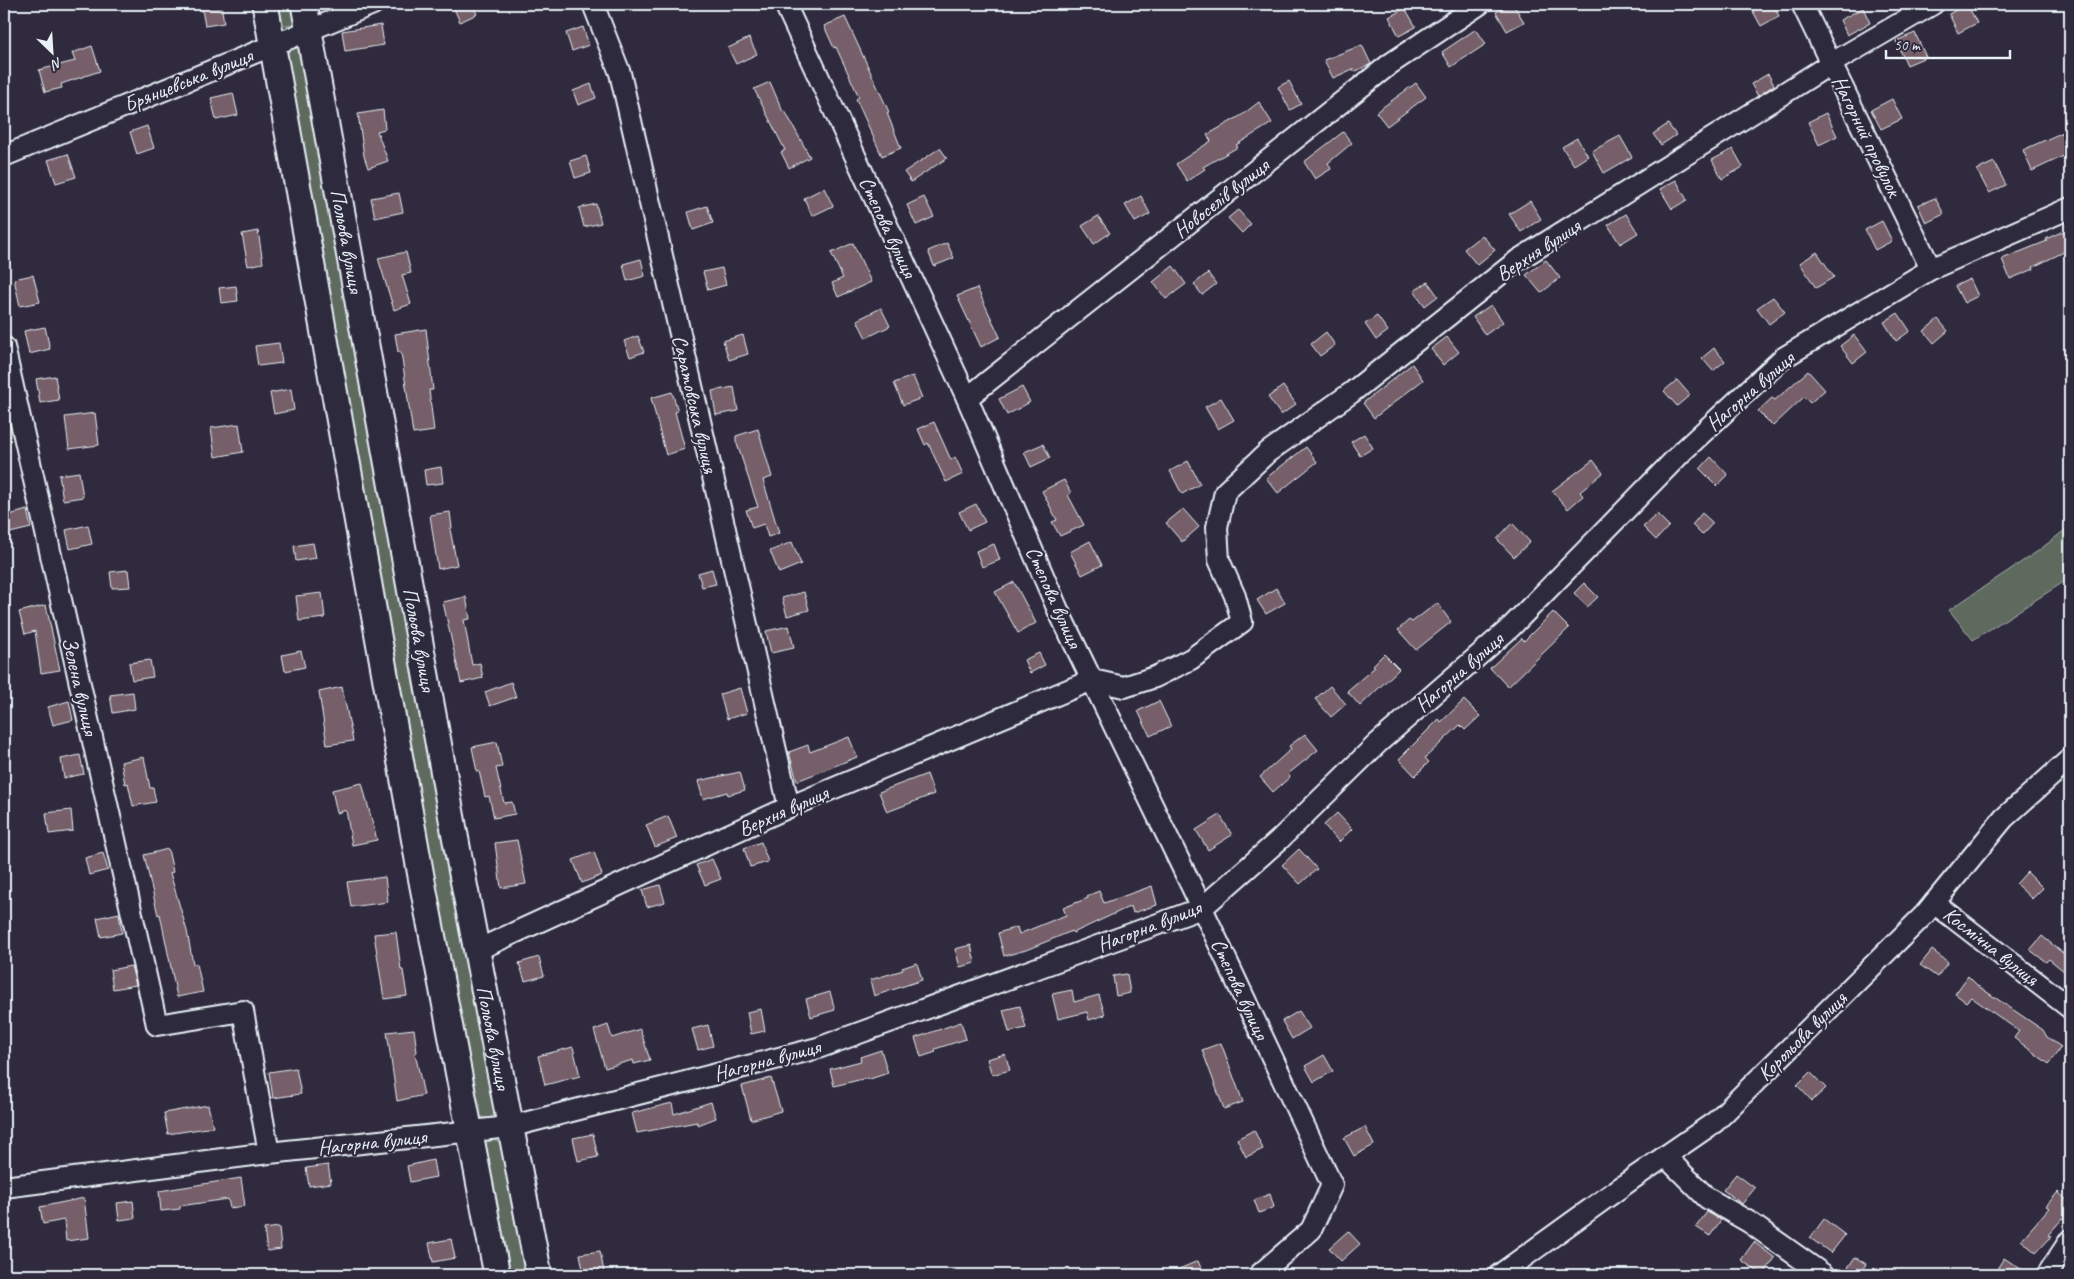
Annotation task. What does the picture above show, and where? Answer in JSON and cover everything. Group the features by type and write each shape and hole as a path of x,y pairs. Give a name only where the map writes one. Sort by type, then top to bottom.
{"main road":[{"name":"Польова вулиця","path":"265,4 420,876 497,1275"},
{"name":"Польова вулиця","path":"304,4 477,950 539,1275"}],"street":[{"name":"Брянцевська вулиця","path":"4,156 373,4"},
{"name":"Саратовська вулиця","path":"593,4 620,73 789,807"},
{"name":"Степова вулиця","path":"785,4 967,398 1058,610 1202,908 1332,1185 1311,1230 1259,1275"},
{"name":"Новоселів вулиця","path":"967,398 1390,64 1480,4"},
{"name":"Нагорний провулок","path":"1802,4 1931,269"},
{"name":"Верхня вулиця","path":"477,950 789,807 1092,680 1124,687 1155,677 1190,659 1242,622 1235,596 1219,560 1217,527 1225,492 1268,452 1351,393 1518,260 1832,63 1933,4"},
{"name":"Нагорна вулиця","path":"4,1187 269,1153 510,1127 818,1048 1202,908 1279,840 1378,743 1510,628 1683,451 1783,358 1931,269 2070,208"},
{"name":"Зелена вулиця","path":"4,347 157,1025 243,1011 269,1153"},
{"name":"Корольова вулиця","path":"1499,1275 1715,1122 1934,903 2004,818 2070,759"},
{"name":"Космічна вулиця","path":"1934,903 2070,1008"},
{"path":"1665,1156 1707,1198 1749,1222 1824,1275"},
{"path":"2047,1275 2070,1240"}],"green space":[{"path":"275,4 297,4 297,20 293,25 284,25 279,20"},
{"path":"294,47 301,48 496,1111 490,1119 477,1116 284,57 288,50"},
{"path":"2070,526 2070,578 1973,640 1949,610 2038,551"},
{"path":"494,1140 503,1144 531,1275 505,1275 484,1145"}],"building":[{"path":"201,4 221,4 224,23 205,26"},
{"path":"452,4 472,4 477,14 460,22"},
{"path":"1513,4 1524,22 1507,31 1496,12"},
{"path":"1749,4 1773,4 1779,16 1761,26"},
{"path":"1967,4 1977,23 1958,33 1949,14"},
{"path":"1405,8 1416,27 1399,36 1389,17"},
{"path":"1863,8 1870,23 1847,35 1840,20"},
{"path":"845,17 889,112 887,113 901,148 882,156 856,99 859,97 824,26"},
{"path":"381,25 384,45 345,51 342,31"},
{"path":"583,27 589,45 572,51 566,33"},
{"path":"1476,29 1486,44 1451,67 1442,52"},
{"path":"1915,33 1926,57 1907,65 1896,41"},
{"path":"749,38 757,54 736,64 728,48"},
{"path":"1362,45 1371,64 1354,72 1353,69 1333,78 1324,60"},
{"path":"92,46 100,71 61,84 62,88 45,92 39,70 75,61 72,53"},
{"path":"1768,74 1774,85 1758,96 1751,84"},
{"path":"1289,81 1301,104 1290,110 1278,87"},
{"path":"770,82 783,112 785,111 810,157 789,168 781,152 785,150 754,89"},
{"path":"1416,83 1426,97 1387,126 1376,112"},
{"path":"591,84 596,98 578,105 573,91"},
{"path":"233,93 238,115 216,120 211,98"},
{"path":"1892,99 1902,119 1881,129 1871,110"},
{"path":"1259,102 1272,123 1236,145 1238,147 1203,167 1205,169 1187,181 1176,164 1211,141 1207,135 1242,115"},
{"path":"383,110 385,129 377,131 388,161 368,168 364,156 358,114"},
{"path":"1826,113 1837,136 1819,145 1808,122"},
{"path":"1668,124 1676,135 1661,145 1653,134"},
{"path":"147,126 154,148 137,154 130,132"},
{"path":"2070,129 2070,153 2032,171 2023,150"},
{"path":"1343,132 1352,143 1328,163 1331,169 1315,179 1304,162"},
{"path":"1620,136 1632,157 1604,173 1592,151"},
{"path":"1577,138 1588,156 1574,165 1562,147"},
{"path":"940,148 947,158 911,182 904,172"},
{"path":"1733,149 1743,167 1722,179 1712,160"},
{"path":"68,154 76,177 56,183 48,160"},
{"path":"586,156 591,173 575,178 570,161"},
{"path":"1994,162 2006,185 1989,193 1977,170"},
{"path":"1676,180 1687,200 1672,209 1660,189"},
{"path":"824,188 833,206 812,216 804,198"},
{"path":"399,193 403,212 375,218 371,198"},
{"path":"1141,196 1150,214 1135,222 1125,205"},
{"path":"924,197 934,217 916,225 907,205"},
{"path":"1935,198 1944,214 1926,223 1918,205"},
{"path":"1530,201 1541,219 1521,232 1509,214"},
{"path":"596,204 601,223 584,227 579,208"},
{"path":"707,206 713,223 693,230 688,212"},
{"path":"1238,210 1251,224 1242,233 1228,218"},
{"path":"1626,214 1638,233 1620,244 1608,225"},
{"path":"1098,216 1110,233 1094,244 1082,226"},
{"path":"1882,221 1892,241 1875,250 1865,230"},
{"path":"2070,228 2070,249 2033,267 2034,269 2010,279 2002,259 2047,241 2046,239"},
{"path":"258,231 263,263 248,266 242,234"},
{"path":"1482,235 1495,250 1477,265 1464,249"},
{"path":"853,243 871,282 838,297 832,283 843,278 831,253"},
{"path":"947,243 954,258 934,266 928,251"},
{"path":"406,252 411,273 402,275 411,304 394,310 378,258"},
{"path":"1817,252 1834,277 1816,288 1800,263"},
{"path":"641,259 645,276 627,281 623,264"},
{"path":"1546,260 1560,278 1541,293 1526,275"},
{"path":"1173,266 1186,284 1166,299 1153,282"},
{"path":"722,268 726,285 708,290 703,272"},
{"path":"1208,273 1216,284 1202,295 1194,284"},
{"path":"33,275 40,302 20,306 14,279"},
{"path":"1970,279 1978,296 1964,303 1955,286"},
{"path":"1428,282 1438,296 1425,306 1414,291"},
{"path":"236,286 238,301 221,303 219,288"},
{"path":"977,288 1000,337 981,347 957,296"},
{"path":"1773,297 1785,312 1769,324 1757,308"},
{"path":"1491,305 1503,322 1485,335 1473,317"},
{"path":"881,308 890,326 866,338 857,320"},
{"path":"1898,313 1910,331 1896,341 1884,322"},
{"path":"1377,316 1388,331 1376,340 1365,324"},
{"path":"1938,319 1948,331 1934,343 1924,331"},
{"path":"45,327 50,349 29,354 24,331"},
{"path":"426,329 433,390 429,390 434,431 413,434 401,352 398,352 395,334"},
{"path":"1326,332 1335,345 1320,356 1311,344"},
{"path":"743,335 748,354 729,360 723,341"},
{"path":"1854,335 1867,352 1853,363 1840,346"},
{"path":"638,336 644,352 630,357 624,341"},
{"path":"1447,337 1459,352 1443,365 1431,349"},
{"path":"279,343 282,363 258,366 255,346"},
{"path":"1714,348 1725,361 1713,371 1702,358"},
{"path":"1412,364 1423,380 1374,418 1363,403"},
{"path":"1808,371 1825,390 1810,403 1804,397 1773,426 1758,411 1772,398 1775,400"},
{"path":"55,376 59,400 40,403 36,379"},
{"path":"913,376 922,398 903,405 894,383"},
{"path":"1677,380 1690,395 1677,406 1664,391"},
{"path":"1283,386 1296,404 1281,415 1268,397"},
{"path":"734,387 738,411 716,415 712,391"},
{"path":"1022,387 1030,402 1007,415 999,399"},
{"path":"291,389 294,410 274,414 270,393"},
{"path":"672,392 678,411 675,412 685,449 666,455 651,398"},
{"path":"1221,398 1234,420 1218,429 1205,407"},
{"path":"95,413 99,445 69,449 65,417"},
{"path":"934,422 951,460 955,457 963,474 946,482 928,443 925,445 918,429"},
{"path":"239,424 243,452 215,457 211,428"},
{"path":"758,429 772,477 763,480 779,533 768,537 764,524 752,528 746,510 758,507 736,441 736,436"},
{"path":"1364,434 1373,448 1360,456 1351,442"},
{"path":"1043,444 1050,458 1031,467 1024,452"},
{"path":"1306,447 1317,462 1278,493 1266,478"},
{"path":"1711,457 1728,475 1717,486 1700,469"},
{"path":"1593,460 1603,473 1580,492 1583,496 1568,509 1552,491"},
{"path":"1188,461 1200,484 1182,494 1170,471"},
{"path":"441,467 443,483 426,485 424,470"},
{"path":"79,472 83,497 63,500 59,475"},
{"path":"1064,480 1071,493 1068,495 1084,525 1060,536 1052,522 1057,520 1042,491"},
{"path":"976,504 985,522 968,530 959,512"},
{"path":"1183,509 1199,527 1182,542 1166,523"},
{"path":"27,510 31,528 10,533 6,516"},
{"path":"450,512 452,528 450,529 457,565 438,569 430,515"},
{"path":"1702,513 1713,523 1702,535 1692,525"},
{"path":"1657,514 1669,526 1656,540 1643,527"},
{"path":"1512,523 1530,542 1514,557 1497,539"},
{"path":"88,525 92,544 70,549 66,530"},
{"path":"1090,541 1102,565 1082,575 1070,552"},
{"path":"792,542 801,564 779,573 770,551"},
{"path":"313,543 316,558 296,561 294,546"},
{"path":"994,544 1000,560 982,567 976,551"},
{"path":"712,569 716,584 702,587 698,573"},
{"path":"128,570 130,587 112,588 110,572"},
{"path":"1014,582 1036,623 1018,633 995,592"},
{"path":"1584,583 1598,597 1587,607 1574,593"},
{"path":"1276,588 1285,603 1266,614 1257,600"},
{"path":"804,592 809,610 787,616 782,598"},
{"path":"322,593 325,618 299,621 296,596"},
{"path":"466,597 470,619 464,620 472,665 480,663 483,678 461,683 443,602"},
{"path":"1437,603 1451,622 1416,650 1398,630 1409,620 1412,622"},
{"path":"46,605 60,670 41,673 35,631 25,634 19,612"},
{"path":"1553,612 1569,628 1508,687 1490,668 1522,638 1524,641"},
{"path":"789,626 794,648 771,653 766,631"},
{"path":"301,651 305,667 285,671 282,655"},
{"path":"1039,653 1045,665 1030,673 1024,660"},
{"path":"1384,654 1399,669 1360,706 1347,691 1375,667 1373,665"},
{"path":"150,660 153,677 132,680 129,663"},
{"path":"511,682 516,697 490,706 485,692"},
{"path":"1330,686 1346,704 1331,717 1315,699"},
{"path":"342,687 353,741 327,745 319,692"},
{"path":"740,688 747,713 727,719 720,694"},
{"path":"133,692 135,709 113,713 110,695"},
{"path":"1464,700 1480,716 1465,730 1460,725 1425,758 1429,762 1415,776 1399,759 1439,719 1441,722"},
{"path":"69,701 73,720 53,725 48,707"},
{"path":"1159,701 1171,726 1150,736 1138,711"},
{"path":"1305,734 1318,750 1288,774 1290,777 1273,792 1260,777 1291,749 1289,746"},
{"path":"849,737 857,757 797,781 789,752 808,745 810,752"},
{"path":"497,742 502,767 496,768 504,803 512,802 515,814 494,818 489,796 485,797 479,771 477,772 472,747"},
{"path":"80,755 84,774 64,778 61,759"},
{"path":"144,757 150,788 153,788 156,802 133,806 128,783 125,784 121,762"},
{"path":"740,772 745,790 728,795 727,792 703,799 698,781"},
{"path":"927,774 934,794 887,812 879,792"},
{"path":"362,783 377,840 352,845 346,810 337,813 332,790"},
{"path":"71,810 73,831 49,834 46,813"},
{"path":"1337,813 1352,829 1339,842 1324,825"},
{"path":"1220,815 1232,835 1208,850 1196,830"},
{"path":"668,816 677,838 655,847 646,825"},
{"path":"517,840 526,884 501,888 495,843"},
{"path":"761,842 768,862 750,867 744,848"},
{"path":"168,849 173,872 170,873 187,931 193,964 197,964 203,992 177,997 160,914 158,915 144,855"},
{"path":"1299,849 1317,869 1300,884 1282,865"},
{"path":"594,852 602,875 582,883 573,860"},
{"path":"103,853 108,870 89,875 85,858"},
{"path":"712,859 721,879 705,885 696,865"},
{"path":"2027,872 2043,888 2032,899 2016,884"},
{"path":"385,877 388,902 351,907 347,882"},
{"path":"660,885 665,902 647,907 642,890"},
{"path":"1152,886 1157,905 1133,913 1131,906 1073,933 1072,931 1026,950 1004,956 998,933 1017,927 1019,934 1066,915 1063,908 1088,898 1087,896 1099,891 1104,903"},
{"path":"119,913 122,933 101,937 97,918"},
{"path":"396,932 401,970 403,970 407,996 384,999 374,934"},
{"path":"2042,936 2070,959 2070,976 2049,959 2046,962 2030,950"},
{"path":"971,945 975,963 960,967 955,949"},
{"path":"1932,950 1948,962 1937,977 1920,965"},
{"path":"539,957 544,976 525,981 519,963"},
{"path":"917,963 922,980 874,996 870,980 903,970 902,968"},
{"path":"131,966 136,985 113,989 110,970"},
{"path":"1127,974 1130,993 1116,996 1113,976"},
{"path":"1968,976 1978,986 2043,1030 2047,1037 2061,1047 2049,1064 2014,1038 2019,1031 1971,997 1966,1002 1955,994"},
{"path":"1072,990 1074,1002 1099,995 1105,1015 1089,1020 1087,1012 1058,1019 1052,994"},
{"path":"830,992 835,1010 811,1017 806,999"},
{"path":"1020,1006 1026,1028 1009,1032 1003,1010"},
{"path":"761,1009 765,1031 751,1034 747,1012"},
{"path":"1299,1011 1310,1028 1292,1039 1282,1021"},
{"path":"961,1022 966,1039 935,1049 936,1052 921,1057 915,1038"},
{"path":"608,1025 612,1038 640,1029 650,1060 634,1064 633,1060 605,1068 594,1030"},
{"path":"708,1025 713,1046 698,1050 692,1029"},
{"path":"414,1029 417,1052 415,1053 424,1095 397,1101 387,1032"},
{"path":"1221,1043 1243,1102 1224,1109 1202,1050"},
{"path":"573,1047 580,1076 545,1085 538,1056"},
{"path":"881,1050 888,1073 867,1080 867,1078 834,1086 830,1069 861,1061 860,1057"},
{"path":"1005,1054 1010,1070 992,1075 987,1059"},
{"path":"1324,1055 1333,1071 1314,1082 1305,1066"},
{"path":"296,1068 301,1094 273,1098 269,1072"},
{"path":"1810,1072 1826,1088 1812,1101 1797,1085"},
{"path":"771,1078 781,1111 751,1120 742,1086"},
{"path":"711,1102 716,1118 698,1125 697,1122 637,1133 632,1113 672,1103 674,1114"},
{"path":"208,1105 213,1127 168,1134 164,1113"},
{"path":"1365,1127 1374,1145 1354,1156 1344,1138"},
{"path":"1254,1130 1263,1149 1246,1157 1237,1139"},
{"path":"593,1134 598,1157 578,1161 573,1138"},
{"path":"433,1160 436,1177 410,1182 407,1166"},
{"path":"328,1165 331,1183 309,1186 306,1168"},
{"path":"1736,1174 1755,1188 1742,1204 1723,1190"},
{"path":"241,1178 245,1206 230,1208 228,1199 180,1206 180,1209 161,1211 159,1191"},
{"path":"2058,1192 2070,1203 2070,1210 2048,1235 2051,1237 2036,1253 2021,1240 2049,1208 2046,1206"},
{"path":"1270,1194 1274,1207 1259,1213 1254,1200"},
{"path":"84,1198 89,1238 66,1241 64,1220 43,1224 40,1207"},
{"path":"133,1201 135,1218 119,1220 117,1203"},
{"path":"1707,1212 1721,1220 1710,1236 1696,1227"},
{"path":"1824,1219 1845,1235 1831,1253 1810,1238"},
{"path":"279,1227 281,1249 267,1251 264,1229"},
{"path":"1348,1231 1360,1244 1341,1261 1329,1248"},
{"path":"451,1239 455,1258 433,1262 429,1243"},
{"path":"1754,1242 1775,1258 1763,1275 1741,1260"},
{"path":"600,1251 604,1272 584,1275 580,1254"},
{"path":"1855,1257 1866,1264 1859,1275 1847,1269"},
{"path":"2004,1258 2030,1275 1993,1275"},
{"path":"1198,1261 1204,1275 1165,1275"}]}
